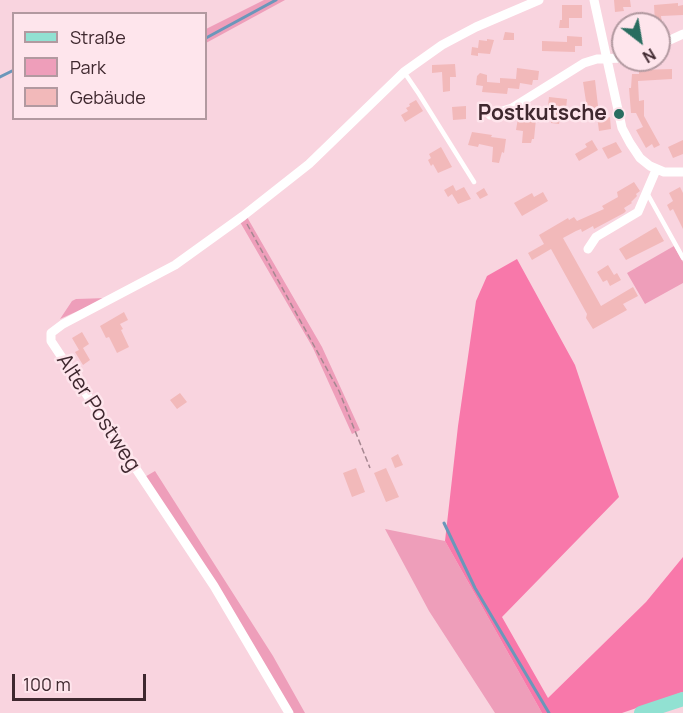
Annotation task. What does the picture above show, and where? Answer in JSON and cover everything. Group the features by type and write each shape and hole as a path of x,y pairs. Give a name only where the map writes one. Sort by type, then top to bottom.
{"main road":[{"path":"641,713 683,699"}],"street":[{"name":"Alter Postweg","path":"289,713 214,586 51,341 51,333 175,265 243,216 309,164 404,72 442,45 476,27 539,0"},
{"path":"594,0 622,128 640,158 656,170 682,173"},
{"path":"490,115 512,108 584,63 597,59 611,59"},
{"path":"588,249 596,237 638,212 656,170"}],"lane":[{"path":"404,72 474,183"},
{"path":"647,193 683,258"}],"path":[{"path":"243,216 339,391 370,468"}],"green space":[{"path":"264,0 285,0 207,42 207,28"},
{"path":"247,217 322,347 360,430 352,434 313,348 240,222"},
{"path":"674,246 683,262 683,283 645,304 627,273"},
{"path":"107,298 60,319 72,301 76,299"},
{"path":"155,471 273,656 305,713 291,713 143,478"},
{"path":"385,529 445,541 542,713 495,713 429,611"}],"shaded area":[{"path":"517,259 575,365 619,497 502,617 548,698 646,602 683,557 683,692 622,713 542,713 445,541 458,426 476,301 487,276"}],"building":[{"path":"614,0 630,0 631,7 623,7 624,11 615,12"},
{"path":"678,3 678,6 683,5 683,15 654,12 654,5"},
{"path":"562,5 582,5 582,18 569,18 569,28 559,28 560,20 562,20"},
{"path":"505,32 514,33 514,40 503,40"},
{"path":"567,36 582,37 582,46 575,46 575,52 542,51 542,41 567,42"},
{"path":"487,39 494,40 490,54 471,55 472,47 478,48 479,40 487,41"},
{"path":"455,64 456,77 450,77 450,91 443,92 442,72 432,73 432,65"},
{"path":"517,68 539,71 538,80 533,80 532,85 520,83 519,89 508,88 507,94 482,92 483,86 476,85 477,76 480,73 487,75 487,82 500,83 500,78 516,79"},
{"path":"671,69 672,79 638,81 639,101 644,100 644,116 660,145 654,148 652,144 646,148 636,130 643,127 636,113 631,113 629,88 631,88 632,74 671,72"},
{"path":"595,80 598,106 604,106 606,118 610,117 611,129 599,131 593,107 587,108 583,82"},
{"path":"549,97 567,99 565,119 560,118 559,124 551,123 552,106 548,106"},
{"path":"416,100 423,111 405,122 401,115 408,111 406,108 410,106 409,104"},
{"path":"466,106 466,119 453,120 452,107"},
{"path":"518,118 536,119 534,139 531,143 522,143 523,131 516,130"},
{"path":"472,132 506,139 504,153 502,152 499,163 492,162 493,147 479,144 478,147 468,145"},
{"path":"592,140 598,150 579,161 575,154 587,147 585,144"},
{"path":"683,140 683,154 673,158 668,147"},
{"path":"616,142 622,152 608,159 602,148"},
{"path":"441,147 452,167 438,173 428,160 431,158 429,154"},
{"path":"634,182 640,191 632,203 624,208 626,211 624,213 594,229 593,226 582,232 581,229 563,238 601,306 633,287 638,296 623,304 627,310 593,329 551,249 532,260 528,253 544,244 539,235 568,218 569,220 574,217 577,221 604,209 602,206 618,197 617,192"},
{"path":"453,185 456,191 464,187 471,199 458,204 452,194 448,197 444,190"},
{"path":"680,187 683,193 683,229 673,209 670,211 667,205 673,201 669,193"},
{"path":"484,188 488,195 480,199 476,193"},
{"path":"543,192 548,201 522,216 514,203 532,193 534,197"},
{"path":"656,227 664,241 626,260 619,249"},
{"path":"608,265 614,275 617,273 621,280 610,286 607,280 603,282 597,272"},
{"path":"124,312 128,320 120,324 129,347 117,353 100,326"},
{"path":"82,332 89,344 83,348 90,360 83,365 75,352 79,350 72,338"},
{"path":"180,393 187,402 177,409 170,400"},
{"path":"398,454 403,465 395,468 391,458"},
{"path":"356,468 365,492 352,497 343,473"},
{"path":"386,468 399,497 386,502 374,473"}],"waterway":[{"path":"207,37 276,0"},
{"path":"0,77 12,71"},
{"path":"444,523 475,588 549,713"}],"place":[{"name":"Postkutsche","path":"619,114"}]}
